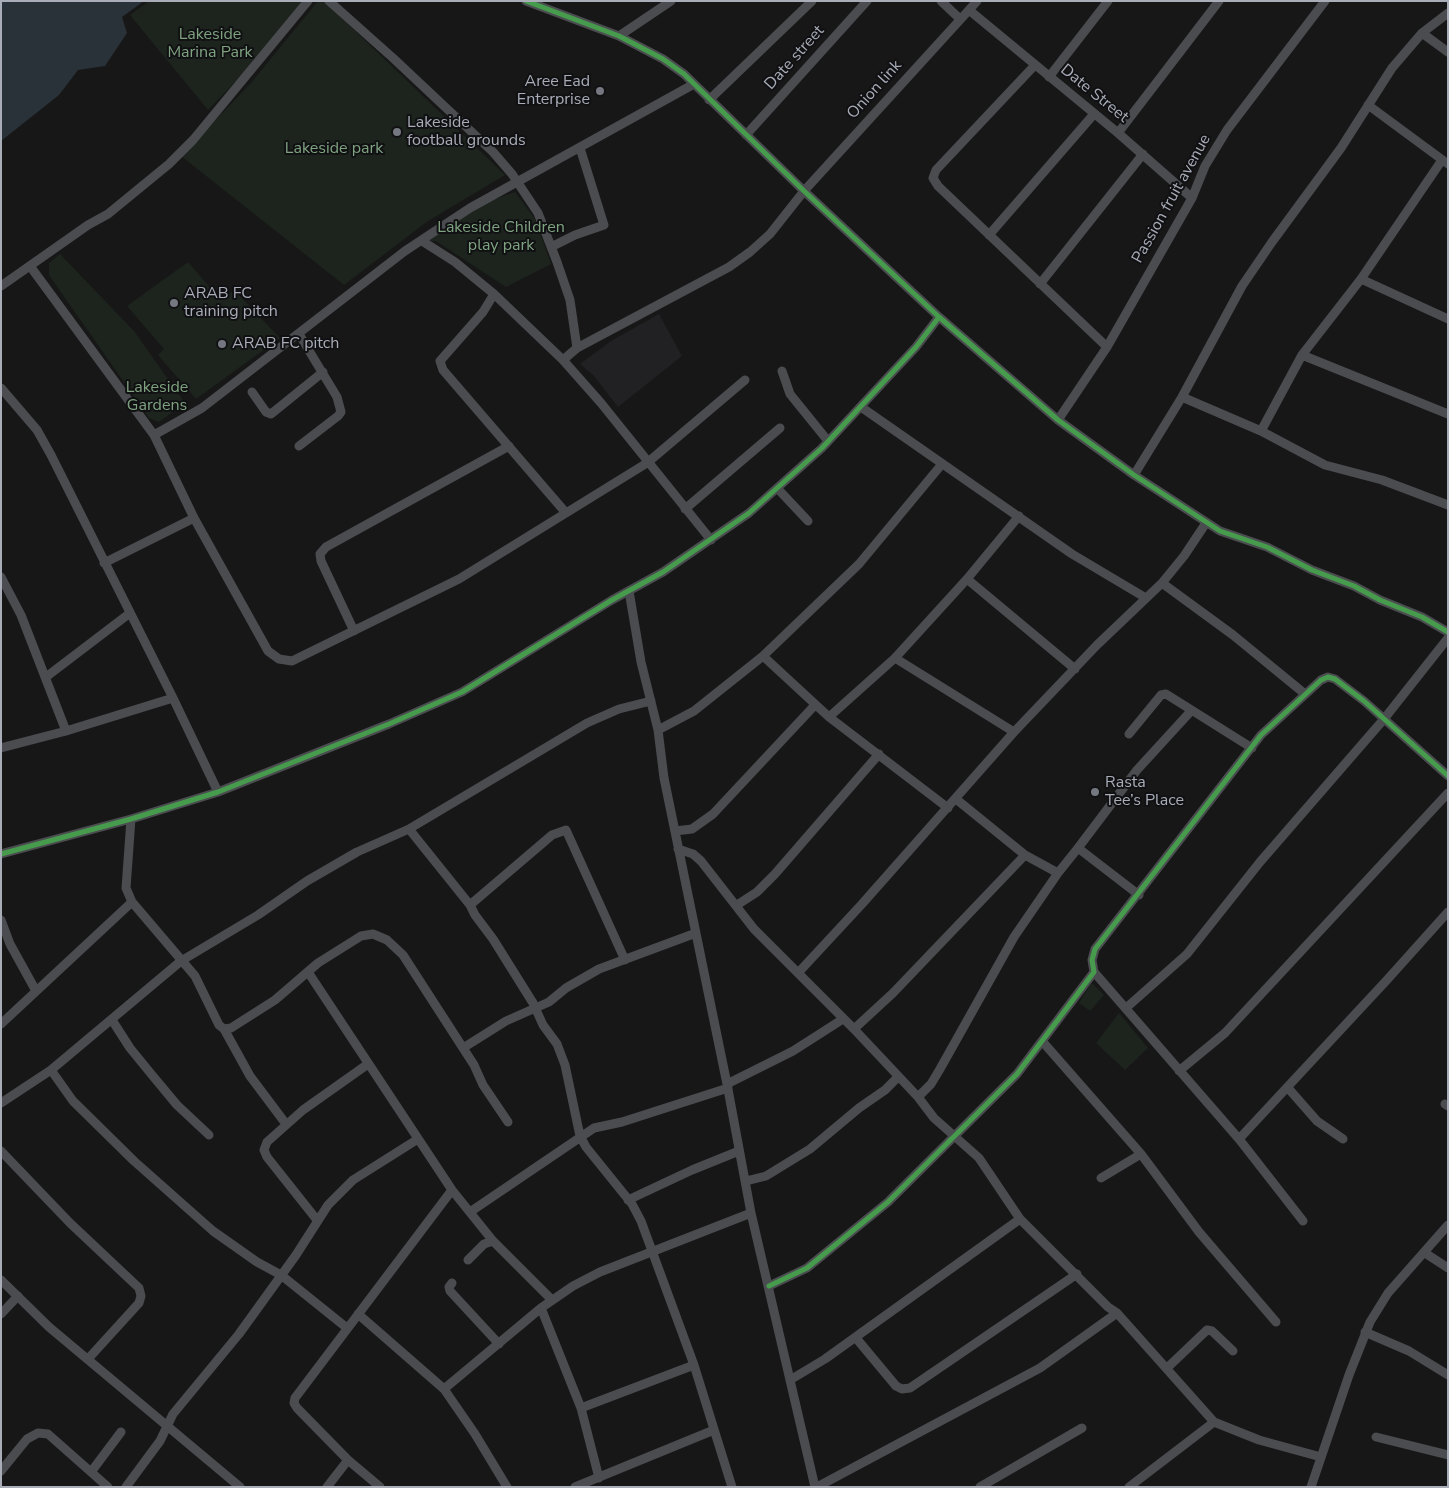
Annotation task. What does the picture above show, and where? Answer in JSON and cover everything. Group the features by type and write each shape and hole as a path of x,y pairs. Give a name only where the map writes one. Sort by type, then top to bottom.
{"street":[{"path":"1,286 88,225 108,214 169,164 193,140 308,1"},
{"path":"329,1 493,152 518,183 538,212 570,300 577,348"},
{"path":"526,1 548,4 619,36 663,59 694,84 804,191 939,317 1058,420 1134,475 1220,531 1267,547 1312,570 1354,586 1380,600 1422,617 1448,632"},
{"path":"619,36 671,1"},
{"path":"709,100 812,1"},
{"name":"Date street","path":"746,135 867,1"},
{"path":"941,1 960,19"},
{"name":"Onion link","path":"563,360 577,348 736,262 770,234 804,191 960,19 972,13 977,1"},
{"path":"1049,76 1108,1"},
{"path":"1118,133 1219,1"},
{"name":"Passion fruit avenue","path":"1058,420 1107,347 1192,198 1205,166 1227,130 1325,1"},
{"name":"Date Street","path":"972,13 1143,154 1192,198"},
{"path":"1134,475 1182,398 1242,286 1341,148 1392,68 1422,33 1448,13"},
{"path":"1422,33 1448,52"},
{"path":"1035,65 936,170 934,178 938,186 1040,284 1076,314 1107,347"},
{"path":"154,436 202,408 382,269 470,208 694,84"},
{"path":"1261,430 1302,355 1361,279 1445,162 1368,105"},
{"path":"989,235 1094,114"},
{"path":"551,247 575,235 604,225 580,148"},
{"path":"1040,284 1143,154"},
{"path":"422,241 455,262 494,294 563,360 601,403 647,464 711,540"},
{"path":"30,266 154,436 194,518 268,651 279,659 292,661 459,579 647,464 745,380"},
{"path":"1361,279 1447,316"},
{"path":"494,294 483,312 440,361 443,370 566,513"},
{"path":"1,854 131,819 218,792 389,724 462,692 711,540 749,513 828,441 861,407 916,347 939,317"},
{"path":"298,446 341,412 337,397 299,334"},
{"path":"1302,355 1448,414"},
{"path":"782,371 790,394 828,441"},
{"path":"252,392 266,412 271,414 323,372"},
{"path":"1,388 37,430 174,698 218,792"},
{"path":"1182,398 1261,430 1325,465 1382,480 1448,504"},
{"path":"861,407 1072,554 1146,598"},
{"path":"685,509 780,428"},
{"path":"354,630 321,561 320,554 326,547 509,446"},
{"path":"658,730 694,711 763,656 859,564 942,464"},
{"path":"777,488 808,521"},
{"path":"829,717 895,658 967,579 1019,516"},
{"path":"104,563 194,518"},
{"path":"798,973 948,808 1014,732 1162,583 1189,550 1206,523"},
{"path":"1,577 22,615 66,731"},
{"path":"967,579 1075,669"},
{"path":"1162,583 1233,635 1305,694"},
{"path":"629,591 641,662 658,730 664,778 728,1086 751,1213 816,1487 1040,1368 1118,1313"},
{"path":"46,677 130,613"},
{"path":"1126,1008 1187,954 1260,862 1384,719 1448,638"},
{"path":"763,656 829,717 948,808"},
{"path":"895,658 1014,732"},
{"path":"1304,1221 1239,1139 1094,972 1092,960 1095,949 1140,895 1261,736 1321,680 1328,677 1335,680 1384,719 1448,776"},
{"path":"1129,734 1161,695 1166,694 1252,748"},
{"path":"1,748 66,731 174,698"},
{"path":"1,1103 51,1070 181,961 258,915 315,876 358,852 409,829 587,723 619,709 651,701"},
{"path":"675,832 692,829 713,814 815,705"},
{"path":"918,1097 931,1084 1014,937 1058,873 1137,770 1191,711"},
{"path":"737,905 757,892 775,874 879,754"},
{"path":"1179,1071 1225,1033 1448,793"},
{"path":"956,799 1025,855 1058,873"},
{"path":"131,819 126,888 132,902 195,976 219,1025 224,1029 250,1076 286,1124"},
{"path":"409,829 470,905 557,1044 565,1065 580,1136 586,1148 628,1200 641,1221 694,1365 732,1487"},
{"path":"470,905 552,835 566,830 625,960"},
{"path":"1078,848 1140,895"},
{"path":"678,849 697,857 737,905 754,929 854,1029 918,1097 934,1118 955,1135 989,1170 1020,1219 1108,1307 1118,1313 1214,1422 1259,1440 1321,1457"},
{"path":"854,1029 1025,855"},
{"path":"1,1024 132,902"},
{"path":"1239,1139 1288,1088 1448,912"},
{"path":"1,920 6,946 36,991"},
{"path":"463,1048 506,1021 535,1009 599,969 625,960 632,955 696,933"},
{"path":"224,1029 231,1028 275,1000 318,963 361,936 374,934 387,940 403,955 508,1122"},
{"path":"308,972 452,1190 493,1241 552,1300"},
{"path":"769,1286 807,1268 888,1202 1017,1074 1094,972"},
{"path":"470,1212 594,1128 622,1122 728,1086 793,1051 843,1019"},
{"path":"112,1020 130,1048 152,1076 177,1105 209,1135"},
{"path":"1042,1041 1141,1154 1199,1232 1276,1322"},
{"path":"318,1220 267,1157 264,1150 267,1142 286,1124 368,1064"},
{"path":"51,1070 73,1100 134,1161 212,1231 257,1262 281,1275 347,1328"},
{"path":"746,1181 766,1176 810,1149 859,1108 885,1090 898,1077"},
{"path":"1288,1088 1317,1121 1344,1139"},
{"path":"126,1487 156,1447 167,1425 185,1398 239,1334 296,1256 318,1220 353,1180 418,1139"},
{"path":"1,1151 70,1223 139,1288 141,1296 139,1303 88,1359"},
{"path":"628,1200 692,1170 739,1151"},
{"path":"1101,1178 1141,1154"},
{"path":"380,1487 348,1460 294,1403 295,1398 452,1190"},
{"path":"444,1389 541,1308 600,1272 653,1253 751,1213"},
{"path":"790,1380 808,1372 891,1310 1020,1219"},
{"path":"1311,1487 1365,1332 1388,1292 1425,1253 1448,1225"},
{"path":"468,1260 484,1244 493,1241"},
{"path":"1425,1253 1448,1268"},
{"path":"856,1338 896,1386 902,1389 910,1388 1077,1274"},
{"path":"1,1280 49,1327 240,1487"},
{"path":"452,1282 450,1291 499,1344"},
{"path":"1,1314 18,1296"},
{"path":"541,1308 581,1408 599,1478"},
{"path":"358,1314 444,1389 475,1434 507,1487"},
{"path":"1168,1368 1207,1330 1212,1330 1233,1351"},
{"path":"1365,1332 1409,1351 1448,1375"},
{"path":"581,1408 694,1365"},
{"path":"1129,1487 1214,1422"},
{"path":"980,1487 1082,1428"},
{"path":"575,1487 714,1430"},
{"path":"91,1472 121,1432"},
{"path":"1,1470 27,1439 38,1433 48,1434 108,1487"},
{"path":"1376,1437 1448,1455"},
{"path":"327,1487 348,1460"}],"shaded area":[{"path":"1,1 144,1 122,17 127,33 105,66 78,70 59,95 1,141"},
{"path":"659,314 682,356 618,407 594,376 580,364 611,341"}],"green space":[{"name":"Lakeside Marina Park","path":"149,1 303,1 257,59 208,110 130,15"},
{"name":"Lakeside park","path":"318,1 324,1 505,175 428,221 344,285 181,156 251,83"},
{"name":"Lakeside Children play park","path":"515,192 535,219 551,264 506,287 436,241 422,241 470,208"},
{"name":"Lakeside Gardens","path":"60,254 134,331 185,403 159,422 149,418 49,275 49,263"},
{"name":"ARAB FC pitch","path":"188,262 221,300 234,290 280,338 196,399 158,355 164,349 127,306"},
{"path":"1091,984 1104,995 1090,1011 1079,1003"},
{"path":"1119,1013 1148,1048 1125,1070 1096,1043"}],"cycle path":[{"path":"526,1 619,36 663,59 684,74 804,191 939,317 1058,420 1134,475 1220,531 1267,547 1312,570 1354,586 1380,600 1422,617 1448,632"},
{"path":"1,854 131,819 218,792 389,724 462,692 612,600 663,572 749,513 822,448 916,347 939,317"},
{"path":"769,1286 807,1268 888,1202 1017,1074 1094,972 1092,960 1095,949 1261,735 1321,680 1328,677 1335,679 1364,701 1448,776"}],"place":[{"name":"Aree Ead Enterprise","path":"600,91"},
{"name":"Lakeside football grounds","path":"397,132"},
{"name":"ARAB FC training pitch","path":"174,303"},
{"name":"ARAB FC pitch","path":"222,344"},
{"name":"Rasta Tee’s Place","path":"1095,792"}]}
